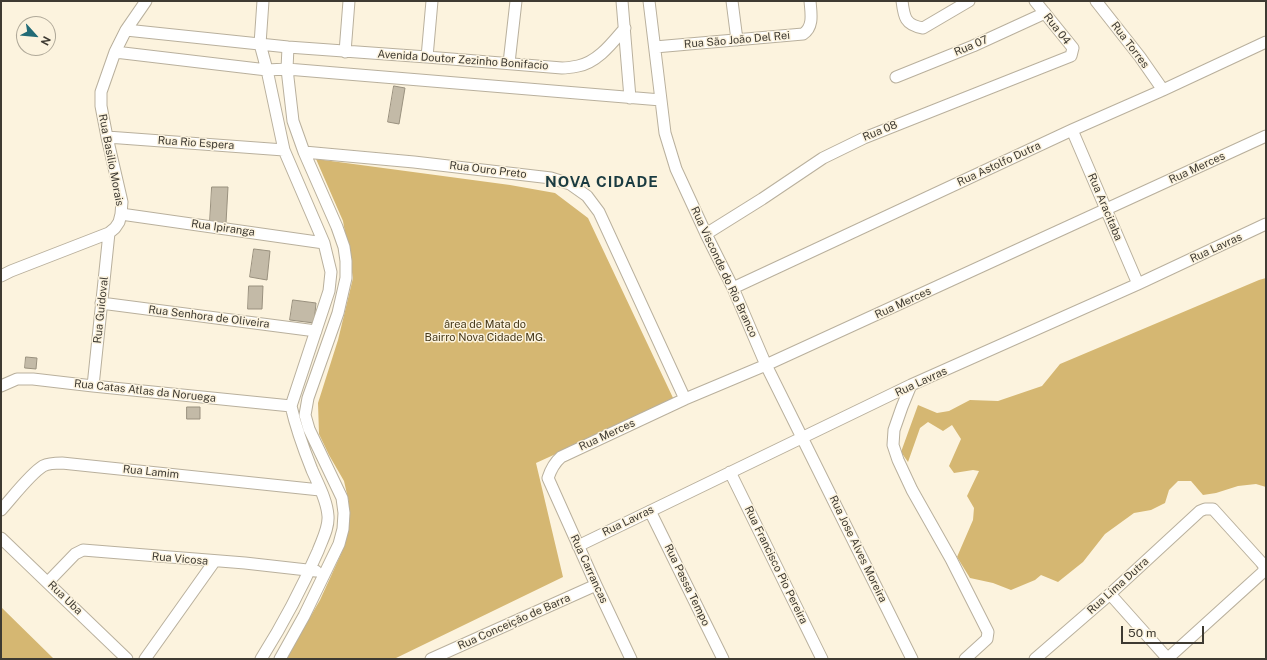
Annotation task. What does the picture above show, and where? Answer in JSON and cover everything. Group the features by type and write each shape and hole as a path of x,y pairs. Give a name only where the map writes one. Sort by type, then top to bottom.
{"street":[{"name":"Rua Basilio Morais","path":"109,233 119,222 122,202 101,106 101,92 115,52 126,30 146,1"},
{"path":"261,659 278,632 309,571 327,528 328,516 326,504 294,420 291,406 329,291 331,272 324,243 284,150 260,44 263,1"},
{"path":"345,52 349,1"},
{"path":"428,57 432,1"},
{"path":"509,63 516,1"},
{"path":"622,1 630,98"},
{"path":"649,1 661,100"},
{"path":"732,1 737,40"},
{"name":"Rua São João Del Rei","path":"655,47 802,34 807,31 811,21 810,1"},
{"path":"902,1 904,16 915,26 923,28 969,1"},
{"name":"Rua 04","path":"1035,1 1073,48 1069,57"},
{"name":"Rua Torres","path":"1096,1 1164,90"},
{"name":"Rua 07","path":"896,77 973,46 1045,13"},
{"name":"Avenida Doutor Zezinho Bonifacio","path":"126,30 288,48 428,57 562,68 579,66 592,60 607,49 625,28"},
{"name":"Rua Astolfo Dutra","path":"733,288 1072,130 1164,90 1266,42"},
{"path":"280,659 304,616 339,544 343,529 344,513 342,498 309,429 305,415 308,398 338,313 346,278 346,261 344,246 304,152 293,121 287,69 288,48"},
{"name":"Avenida Doutor Zezinho Bonifacio","path":"115,52 267,70 287,69 661,100"},
{"name":"Rua 08","path":"706,234 823,158 864,138 1069,57"},
{"name":"Rua Visconde do Rio Branco","path":"661,100 665,133 676,169 733,288 766,365 803,438"},
{"name":"Rua Aracitaba","path":"1072,130 1138,284"},
{"name":"Rua Rio Espera","path":"107,136 284,150"},
{"name":"Rua Merces","path":"548,478 550,470 561,457 685,399 766,365 1107,210 1266,136"},
{"name":"Rua Ouro Preto","path":"304,152 502,172 551,178 570,184 587,196 599,212 685,399"},
{"name":"Rua Ipiranga","path":"121,214 324,243"},
{"name":"Rua Lavras","path":"578,546 911,385 1138,284 1266,224"},
{"path":"1,276 10,271 109,233"},
{"name":"Rua Guidoval","path":"93,386 109,233"},
{"name":"Rua Senhora de Oliveira","path":"101,303 316,331"},
{"name":"Rua Catas Atlas da Noruega","path":"1,386 17,379 33,378 93,386 291,406"},
{"path":"911,385 894,430 894,445 898,460 912,490 951,559 988,632 986,639 965,659"},
{"name":"Rua Jose Alves Moreira","path":"803,438 912,659"},
{"name":"Rua Lamim","path":"1,510 42,467 50,464 62,463 320,490"},
{"name":"Rua Francisco Pio Pereira","path":"730,472 822,659"},
{"name":"Rua Carrancas","path":"548,478 631,659"},
{"name":"Rua Lima Dutra","path":"1035,659 1110,594 1200,511 1205,509 1213,509 1261,562 1264,566 1263,572 1168,659"},
{"name":"Rua Passa Tempo","path":"650,511 723,659"},
{"name":"Rua Uba","path":"1,538 127,659"},
{"name":"Rua Vicosa","path":"48,582 75,554 83,550 214,562 245,563 326,572"},
{"path":"145,659 214,562"},
{"name":"Rua Conceição de Barra","path":"431,659 596,585"},
{"path":"1110,594 1168,659"}],"green space":[{"name":"ârea de Mata do Bairro Nova Cidade MG.","path":"316,159 510,185 555,193 588,218 674,400 536,463 563,577 394,659 286,659 320,600 345,545 349,519 349,503 344,481 319,434 318,403 338,340 353,278 343,221"},
{"path":"1266,278 1266,487 1256,484 1238,486 1216,493 1203,495 1191,481 1178,481 1169,490 1165,503 1151,510 1134,513 1105,534 1083,562 1058,582 1041,575 1035,580 1011,590 993,583 970,578 957,557 973,520 974,508 967,496 979,471 973,470 954,473 949,466 961,439 952,425 943,431 928,422 920,428 908,462 901,452 918,405 937,413 949,411 970,400 998,401 1042,386 1060,364"},
{"path":"1,607 54,659 1,659"}],"building":[{"path":"394,86 405,88 399,124 388,122"},
{"path":"212,187 228,187 226,223 210,222"},
{"path":"254,249 270,251 267,280 250,277"},
{"path":"249,286 263,286 262,309 248,309"},
{"path":"293,300 316,303 314,323 290,320"},
{"path":"26,357 37,358 36,369 25,368"},
{"path":"187,407 200,407 200,419 187,419"}],"district":[{"name":"NOVA CIDADE","path":"602,182"}]}
